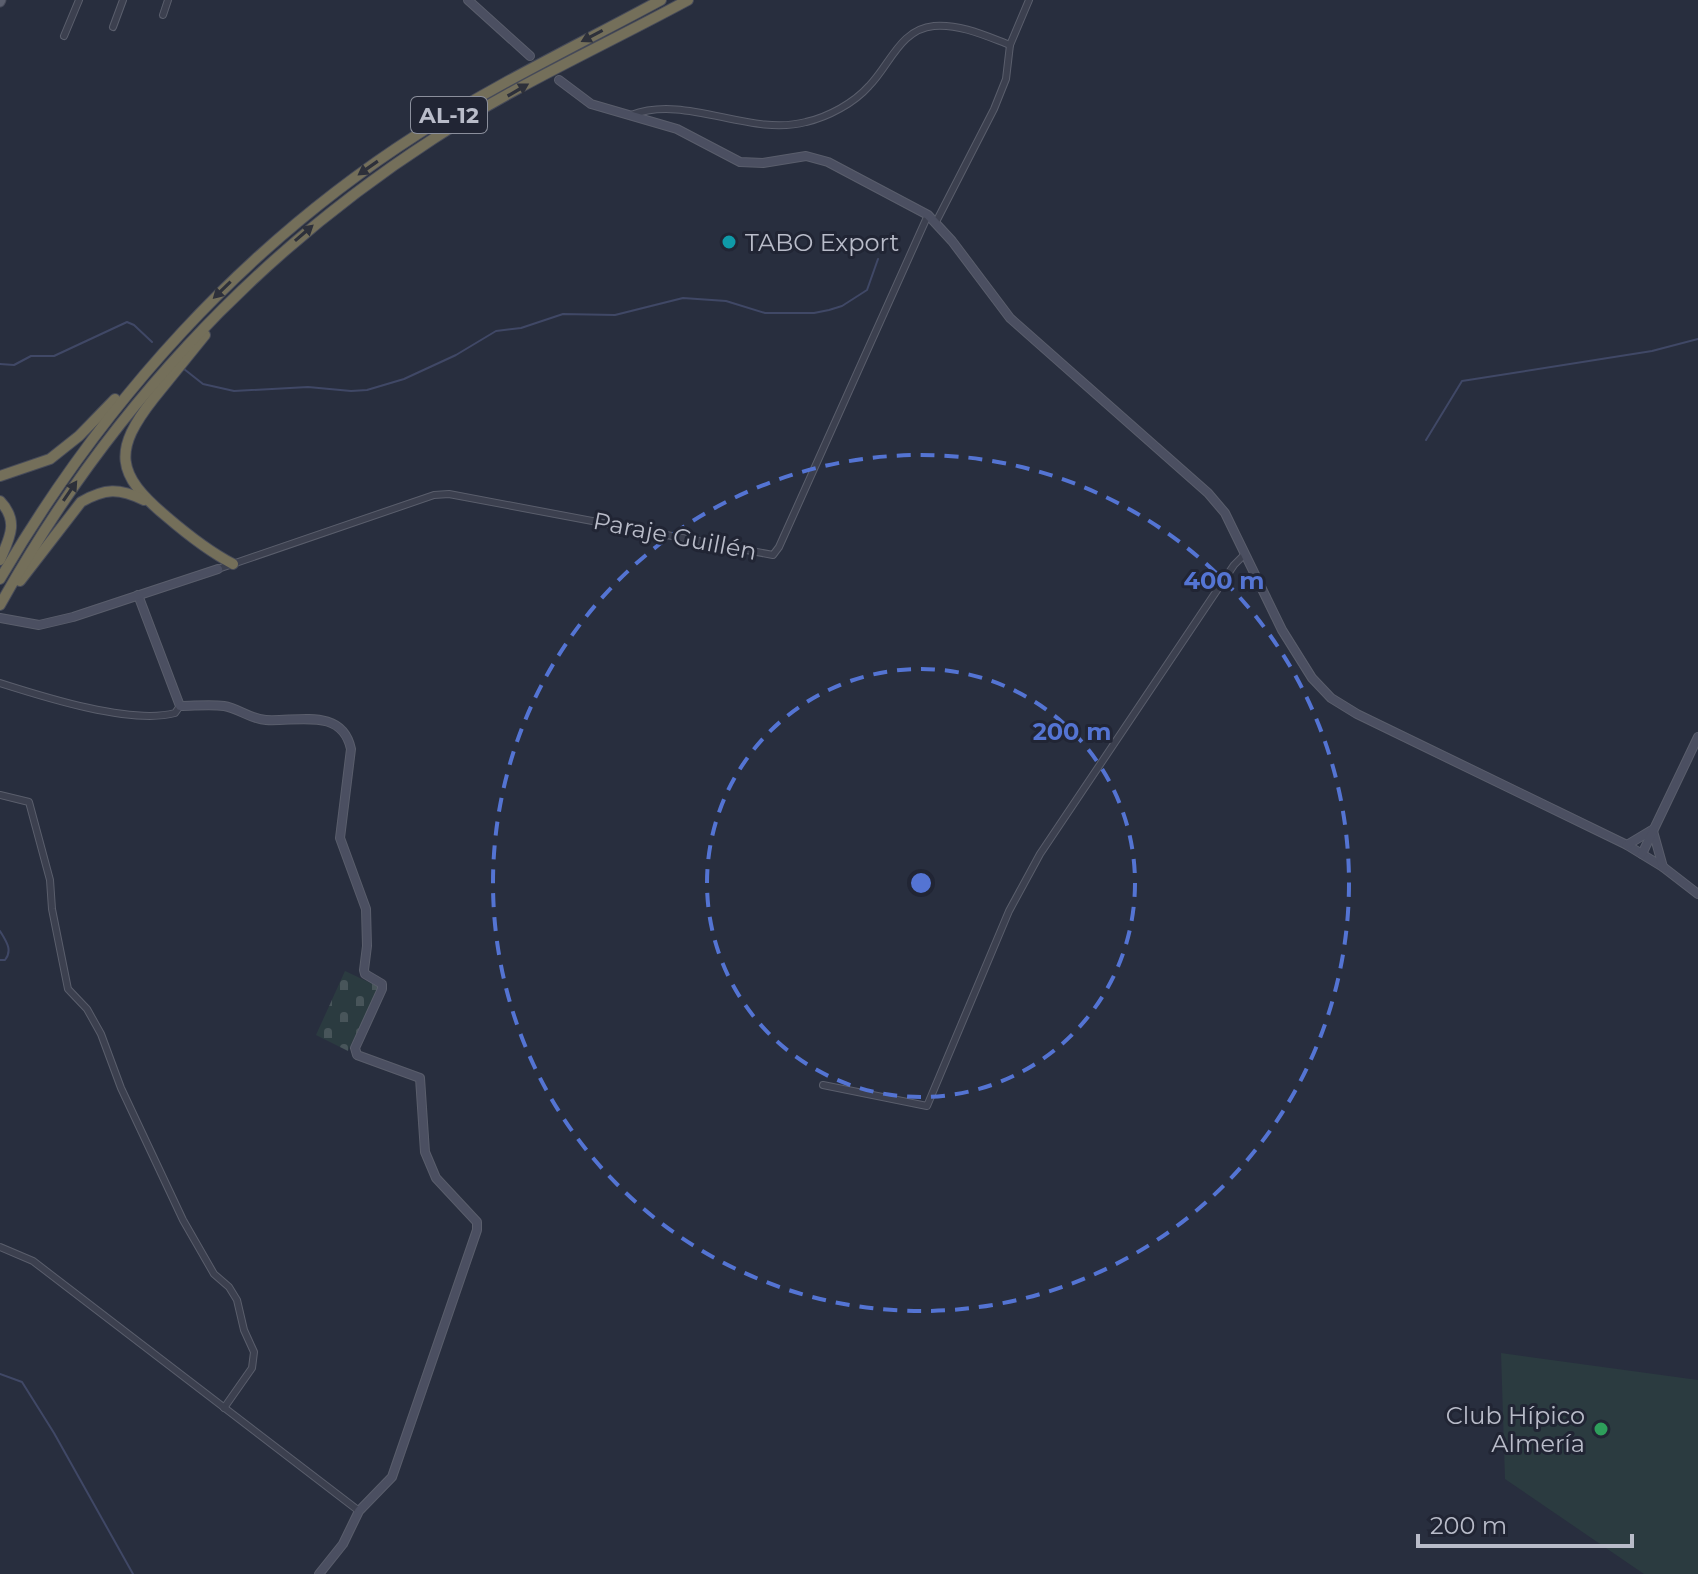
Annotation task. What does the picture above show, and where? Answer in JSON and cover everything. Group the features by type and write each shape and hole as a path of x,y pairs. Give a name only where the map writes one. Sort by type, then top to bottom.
{"highway":[{"name":"AL-12","path":"0,579 79,456 137,382 189,323 289,228 390,153 502,84 661,0"},
{"name":"AL-12","path":"0,608 34,546 102,446 179,353 252,278 357,191 433,139 528,83 688,0"},
{"path":"233,564 209,552 149,502 129,474 126,444 130,431 164,385 252,278"},
{"path":"0,476 36,465 65,449 189,323"},
{"path":"0,608 81,502 115,489 149,502"},
{"path":"0,501 11,514 13,525 0,560"},
{"path":"209,552 218,569"}],"street":[{"path":"64,36 78,3 66,0"},
{"path":"113,27 123,0"},
{"path":"163,15 168,0"},
{"path":"468,0 530,56"},
{"path":"936,222 994,109 1006,79 1010,45 1029,0"},
{"path":"631,115 646,109 672,109 777,126 805,123 853,100 868,88 906,37 917,30 947,26 985,34 1010,45"},
{"path":"559,80 591,104 677,129 740,162 763,163 806,156 828,162 928,215 1010,318 1208,493 1225,513 1282,630 1312,678 1331,698 1357,714 1627,845 1698,894"},
{"name":"Paraje Guillén","path":"218,569 434,495 449,494 773,555 928,215"},
{"path":"823,1085 927,1106 1009,911 1040,854 1234,565 1244,555"},
{"path":"0,618 39,625 218,569"},
{"path":"138,595 180,706"},
{"path":"0,683 122,713 163,716 175,713 180,706"},
{"path":"180,706 226,706 264,720 322,720 340,728 348,737 351,749 340,838 366,909 364,970 382,984 355,1048 357,1055 420,1078 425,1152 436,1178 477,1222 477,1230 392,1477 359,1511 343,1544 319,1574"},
{"path":"1642,854 1698,737"},
{"path":"0,795 29,802 50,880 52,909 68,989 87,1009 101,1034 121,1088 183,1220 214,1274 229,1287 237,1300 244,1330 254,1352 252,1368 224,1408"},
{"path":"1627,845 1653,830"},
{"path":"1653,830 1663,867"},
{"path":"0,1247 33,1261 359,1511"}],"green space":[{"path":"345,971 379,987 348,1051 316,1035"},
{"name":"Club Hípico Almería","path":"1501,1353 1698,1380 1698,1574 1644,1574 1505,1479"}],"waterway":[{"path":"184,369 203,384 234,391 308,387 367,390 404,379 456,355 496,331 521,328 563,314 615,315 683,298 726,301 765,313 829,310 842,306 867,290 878,259"},
{"path":"0,364 14,365 31,356 54,356 127,322 152,342"},
{"path":"1426,440 1462,381 1652,351 1698,339"},
{"path":"0,931 9,949 5,960 0,960"},
{"path":"0,1374 22,1382 133,1574"}],"place":[{"name":"TABO Export","path":"729,242"},
{"name":"Club Hípico Almería","path":"1601,1429"}]}
